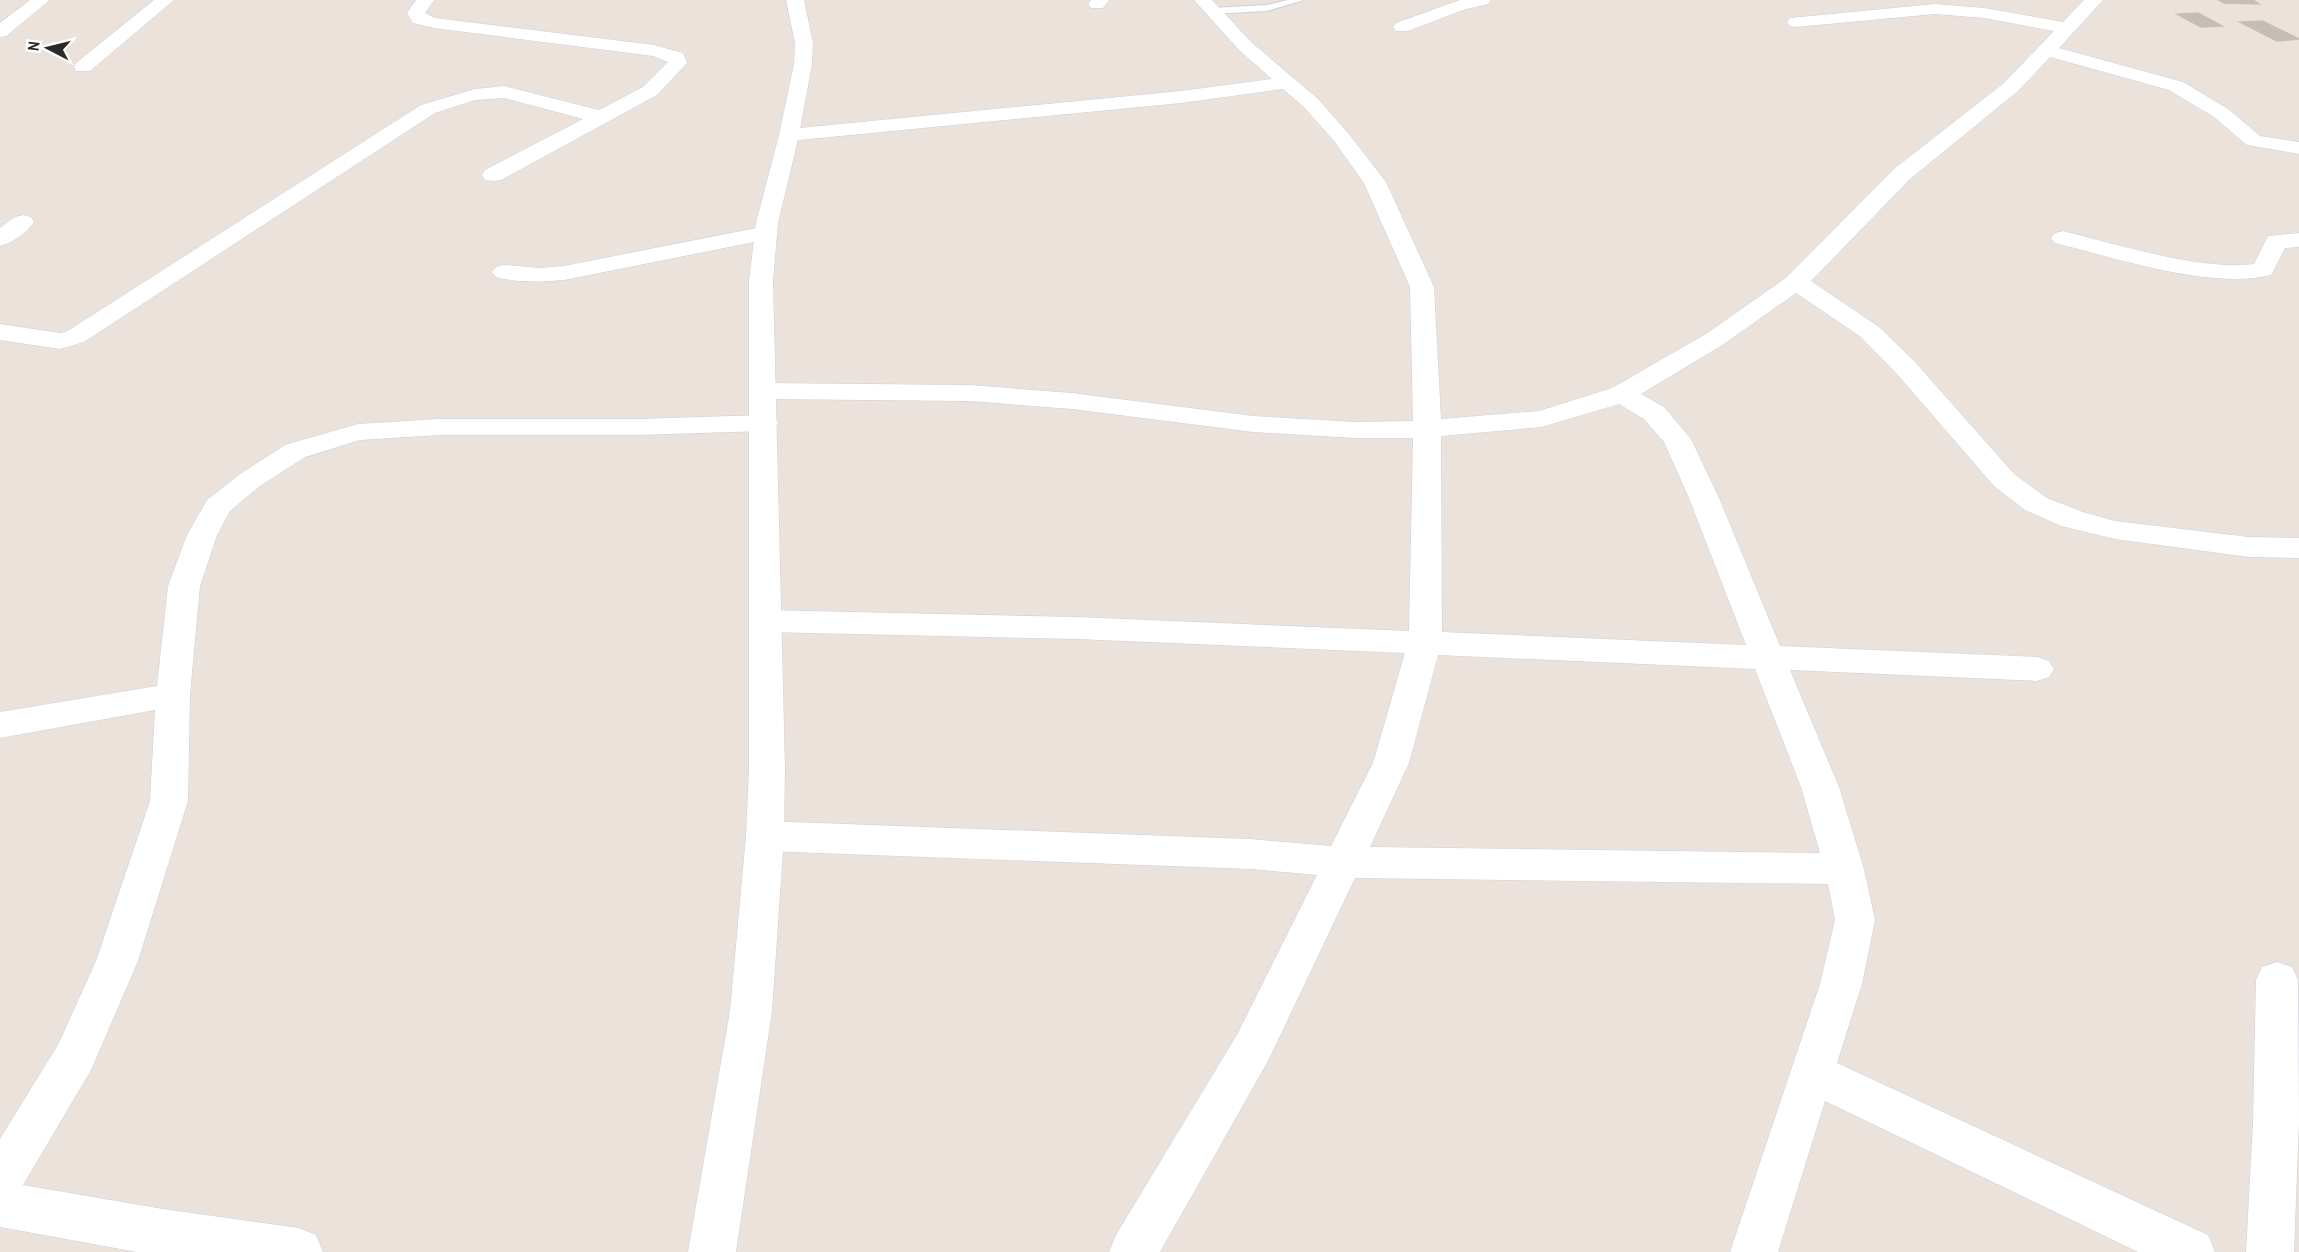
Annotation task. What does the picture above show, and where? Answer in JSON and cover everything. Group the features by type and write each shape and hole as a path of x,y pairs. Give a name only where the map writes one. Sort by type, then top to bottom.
{"street":[{"path":"0,32 41,0"},
{"path":"83,67 165,0"},
{"path":"425,0 416,13 419,19 434,23 654,51 676,57 678,63 650,91 493,175"},
{"path":"712,1252 751,1011 765,836 764,423 761,281 766,233 777,174 789,135 803,64 804,43 795,0"},
{"path":"1402,27 1457,6 1482,0"},
{"path":"763,390 969,393 1072,401 1253,424 1354,430 1426,429 1542,419 1622,394 1716,339 1796,282 1902,174 2011,87 2094,0"},
{"path":"1133,1252 1253,1047 1390,763 1425,642 1426,429 1422,288 1375,182 1341,137 1311,103 1245,46 1207,5"},
{"path":"1796,22 1946,9 1984,13 2067,28"},
{"path":"2047,50 2176,86 2221,113 2254,141 2299,148"},
{"path":"789,135 897,128 978,117 1217,94 1287,82"},
{"path":"0,332 60,340 75,337 428,109 464,96 504,92 602,117"},
{"path":"0,239 23,222"},
{"path":"504,272 540,275 564,273 766,233"},
{"path":"2063,238 2199,268 2240,273 2263,270 2276,241 2299,240"},
{"path":"1796,282 1870,332 1906,368 2004,480 2036,504 2072,519 2115,530 2249,547 2299,548"},
{"path":"1622,394 1654,412 1677,439 1704,498 1820,787 1844,869 1855,920 1841,984 1754,1252"},
{"path":"0,1177 8,1168 75,1056 117,961 169,801 173,695 184,586 202,535 218,506 250,480 295,451 358,432 427,427 637,427 764,423"},
{"path":"765,621 1077,628 2037,669"},
{"path":"0,725 173,695"},
{"path":"765,836 1250,854 1341,862 1844,869"},
{"path":"2270,1252 2276,1122 2277,980"},
{"path":"1812,1073 2191,1252"},
{"path":"0,1204 163,1233 299,1252"}],"lane":[{"path":"1207,5 1267,8 1281,7 1299,0"}],"building":[{"path":"2219,0 2253,0 2259,4 2224,3"},
{"path":"2198,13 2222,26 2201,27 2177,14"},
{"path":"2262,21 2299,39 2277,41 2240,22"}]}
